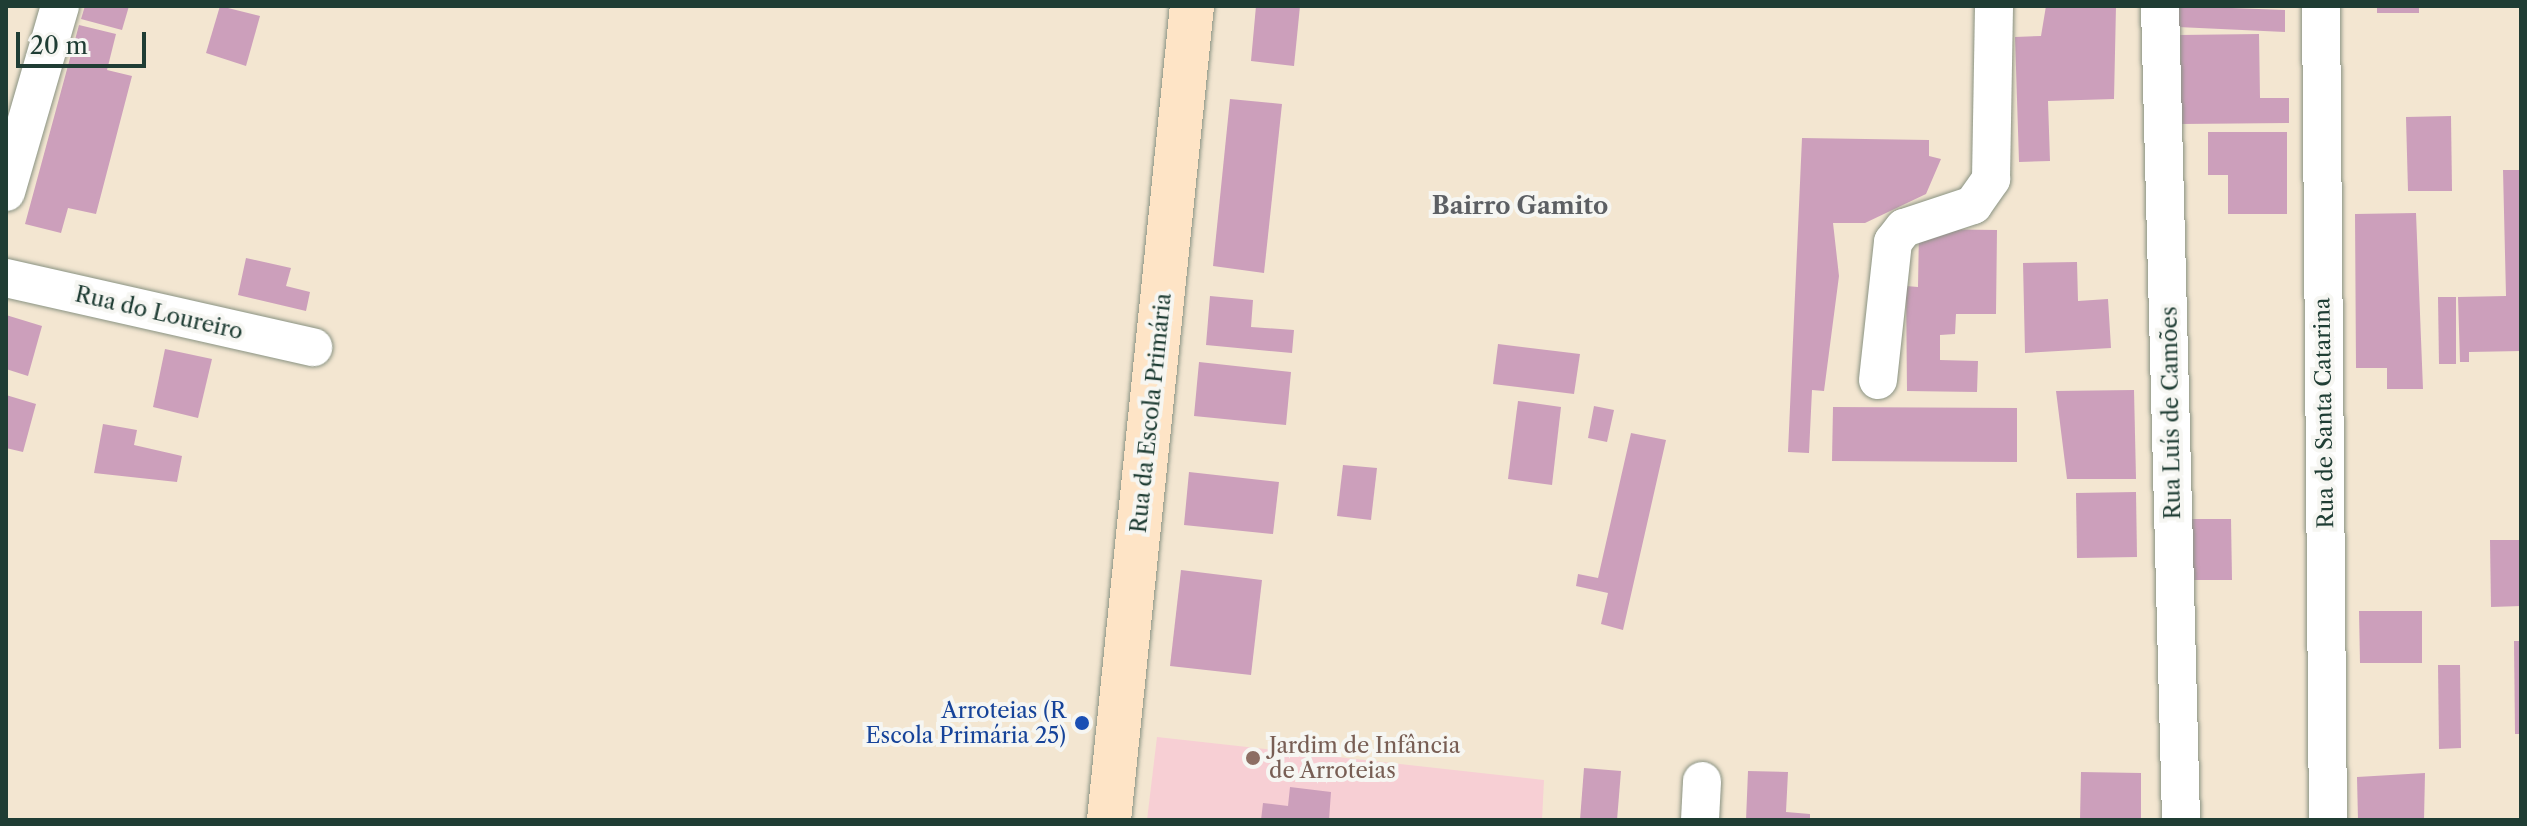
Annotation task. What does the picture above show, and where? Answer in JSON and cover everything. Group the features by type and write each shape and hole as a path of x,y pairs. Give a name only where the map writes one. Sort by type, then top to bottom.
{"street":[{"path":"6,192 60,6"},
{"name":"Rua da Escola Primária","path":"1109,820 1192,6"},
{"path":"1878,380 1893,242 1904,228 1973,205 1991,179 1994,6"},
{"name":"Rua Luís de Camões","path":"2160,6 2181,820"},
{"name":"Rua de Santa Catarina","path":"2321,6 2328,820"},
{"name":"Rua do Loureiro","path":"6,278 313,347"},
{"path":"1700,820 1702,781"}],"shaded area":[{"name":"Jardim de Infância de Arroteias","path":"1157,737 1544,780 1542,820 1147,820"}],"building":[{"path":"85,6 129,6 122,30 81,19"},
{"path":"220,6 260,16 246,66 206,53"},
{"path":"1256,6 1300,6 1294,66 1251,61"},
{"path":"2046,6 2116,6 2114,99 2048,101 2050,161 2019,162 2015,37 2041,36"},
{"path":"2178,6 2285,10 2285,32 2178,27"},
{"path":"2377,6 2419,6 2419,13 2377,13"},
{"path":"79,25 116,34 107,70 132,76 96,214 68,208 61,233 25,224"},
{"path":"2259,34 2260,98 2289,98 2289,123 2181,124 2180,35"},
{"path":"1230,99 1282,104 1264,273 1213,266"},
{"path":"2451,116 2452,191 2408,191 2406,117"},
{"path":"2208,132 2287,132 2287,214 2228,214 2228,175 2208,175"},
{"path":"1802,138 1929,140 1929,156 1941,159 1926,194 1865,223 1833,223 1839,276 1824,391 1812,390 1809,453 1788,452"},
{"path":"2503,170 2521,170 2521,351 2469,352 2469,362 2460,362 2458,297 2506,296"},
{"path":"2416,213 2423,389 2387,389 2387,368 2356,368 2355,214"},
{"path":"1919,229 1997,230 1996,314 1956,314 1955,334 1940,335 1940,360 1978,361 1977,392 1907,391 1906,286 1918,287"},
{"path":"246,258 291,268 286,286 310,292 306,311 238,295"},
{"path":"2077,262 2078,301 2108,299 2111,348 2025,353 2023,263"},
{"path":"1210,296 1253,300 1251,327 1294,330 1292,353 1206,345"},
{"path":"2438,297 2456,297 2456,364 2439,364"},
{"path":"6,315 42,326 28,376 6,369"},
{"path":"1498,344 1580,354 1574,394 1493,384"},
{"path":"165,349 212,359 198,418 153,407"},
{"path":"1199,362 1291,372 1286,425 1194,416"},
{"path":"2134,390 2136,479 2067,479 2056,391"},
{"path":"6,395 36,404 23,452 6,448"},
{"path":"1518,401 1561,407 1552,485 1508,479"},
{"path":"1594,406 1614,410 1607,442 1588,438"},
{"path":"1833,407 2017,408 2017,462 1832,461"},
{"path":"103,424 137,430 134,445 182,456 177,482 94,473"},
{"path":"1631,433 1666,440 1623,630 1601,624 1608,593 1576,586 1578,574 1598,578"},
{"path":"1343,465 1377,468 1371,520 1337,516"},
{"path":"1189,472 1279,482 1273,534 1184,525"},
{"path":"2136,492 2137,557 2077,558 2076,493"},
{"path":"2189,519 2231,519 2232,580 2190,580"},
{"path":"2490,540 2521,540 2521,606 2491,607"},
{"path":"1181,570 1262,580 1251,675 1170,666"},
{"path":"2359,611 2422,611 2422,663 2360,663"},
{"path":"2514,641 2521,641 2521,734 2515,734"},
{"path":"2438,665 2460,665 2461,748 2439,749"},
{"path":"1584,768 1621,771 1617,820 1580,820"},
{"path":"1748,771 1788,772 1786,812 1810,814 1810,820 1746,820"},
{"path":"2081,772 2141,773 2141,820 2080,820"},
{"path":"2425,773 2424,820 2358,820 2357,777"},
{"path":"1290,787 1331,792 1329,820 1261,820 1263,803 1288,806"}],"place":[{"name":"Arroteias (R Escola Primária 25)","path":"1082,723"},
{"name":"Jardim de Infância de Arroteias","path":"1253,758"}],"district":[{"name":"Bairro Gamito","path":"1520,206"}]}
